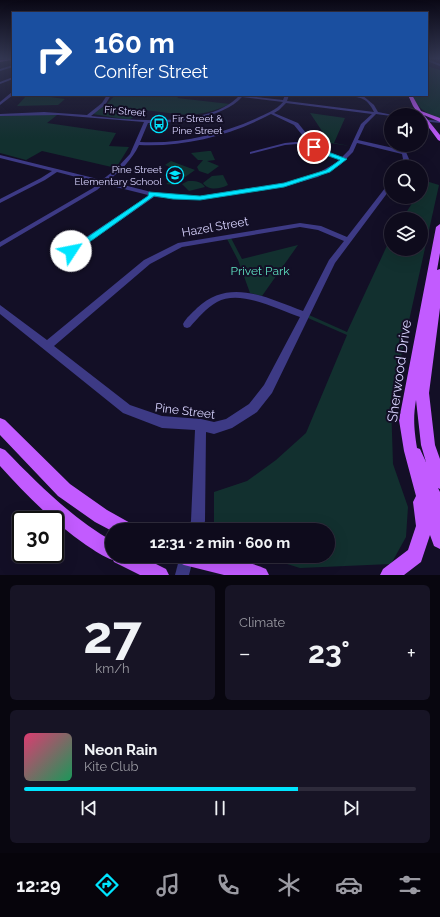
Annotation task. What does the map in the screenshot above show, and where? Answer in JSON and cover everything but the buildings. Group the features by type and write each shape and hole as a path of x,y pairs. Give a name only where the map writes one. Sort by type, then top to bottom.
{"main road":[{"path":"406,96 412,108"},
{"path":"410,96 416,108"},
{"path":"428,117 440,122"},
{"path":"433,129 434,126 440,122"},
{"path":"428,124 440,138"},
{"path":"428,128 440,147"},
{"name":"Sherwood Drive","path":"440,227 406,420 408,437 420,488 440,540"},
{"name":"Sherwood Drive","path":"440,273 422,393 428,445 440,481"},
{"path":"0,425 64,490 114,523"},
{"path":"408,437 440,511"},
{"path":"0,455 45,503 89,538 105,547"},
{"path":"389,575 415,556 420,544 424,526 420,488"},
{"path":"135,563 160,575"},
{"path":"213,563 260,575"}],"street":[{"path":"0,104 2,100 12,94"},
{"path":"88,116 104,104 109,96"},
{"path":"241,96 384,114"},
{"name":"Fir Street","path":"0,115 33,113 88,116 146,122 178,120 205,115 230,105 241,96"},
{"path":"136,143 173,142 218,134 244,126 271,113 285,102 287,96"},
{"path":"361,96 376,109 375,113"},
{"path":"271,113 296,124 314,147 322,152 344,159"},
{"path":"0,156 151,194 173,197 200,198 284,185 328,171 344,159 354,148 363,124 375,113"},
{"path":"428,121 440,122"},
{"path":"0,245 95,189 125,164 146,122"},
{"path":"356,141 400,151 404,154 406,160"},
{"path":"252,153 285,144 309,142"},
{"path":"0,201 43,179 56,170"},
{"name":"Pine Street","path":"0,309 127,409 137,414 162,422 201,425 214,428 228,424 253,408 268,389 303,315 332,262 384,193"},
{"path":"71,251 151,197 151,194"},
{"name":"Hazel Street","path":"47,346 147,262 180,245 300,225 319,228 348,240"},
{"path":"187,324 216,298 229,294 240,294 303,315"},
{"path":"197,523 201,425"},
{"path":"182,575 185,563"}],"green space":[{"path":"428,86 440,86 440,119 428,114 428,108 421,108 413,96 428,96"},
{"path":"26,96 43,96 65,99 58,105 17,106"},
{"path":"114,96 180,96 177,98 230,104 218,109 197,114 178,114 144,110 129,120 93,114 107,104"},
{"path":"310,113 345,118 334,143 350,146 330,143"},
{"path":"42,114 57,115 47,123 116,133 109,146 129,147 116,168 42,151 26,160 0,153 0,116"},
{"path":"211,151 215,160 207,161 219,166 208,174 199,171 197,167 203,160 198,160 191,153"},
{"path":"171,161 195,170 174,185 166,184 180,174 177,172 179,171 165,165"},
{"path":"223,175 228,185 218,188 211,188 205,186 203,183 212,176"},
{"path":"188,181 200,182 205,187 189,191 182,184"},
{"path":"428,182 439,185 428,235 428,212 406,212 412,204 428,204"},
{"name":"Privet Park","path":"231,238 242,259 298,245 262,296 250,293 238,260 227,239"},
{"path":"384,252 384,256 423,256 391,402 393,464 408,507 406,537 391,564 300,568 284,563 335,563 335,523 214,523 214,492 247,481 276,460 306,433 347,335 308,318 309,315 347,332"}],"place":[{"name":"Fir Street & Pine Street","path":"159,124"},
{"name":"Pine Street Elementary School","path":"175,175"}],"route":[{"path":"71,251 151,197 151,194 160,196 200,198 284,185 308,179 328,171 344,159 322,152 314,147"}]}
